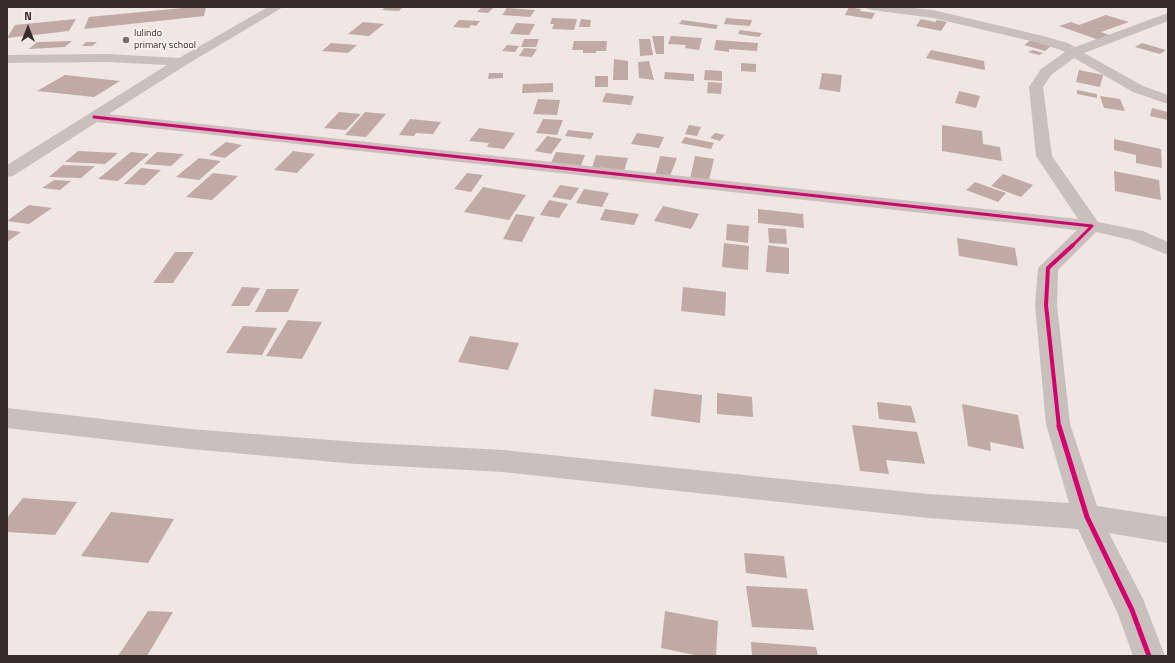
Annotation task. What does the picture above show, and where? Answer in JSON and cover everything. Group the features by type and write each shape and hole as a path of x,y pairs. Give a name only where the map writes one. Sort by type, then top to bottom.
{"street":[{"path":"7,172 182,62 276,7"},
{"path":"872,7 933,14 1063,46 1138,89 1168,100"},
{"path":"1092,226 1044,156 1036,87 1046,72 1074,52 1138,30 1168,17"},
{"path":"7,59 107,58 182,62"},
{"path":"94,117 1092,226 1136,235 1168,249"},
{"path":"1092,226 1048,268 1046,305 1058,424 1087,517 1132,610 1149,656"},
{"path":"7,418 190,439 356,453 503,461 928,506 1087,517 1168,530"}],"building":[{"path":"206,7 204,16 84,29 89,17"},
{"path":"385,7 403,7 399,11 382,10"},
{"path":"482,7 494,7 488,13 477,12"},
{"path":"849,7 861,9 860,11 875,13 872,19 845,15"},
{"path":"507,8 535,10 530,17 502,15"},
{"path":"1106,15 1129,22 1101,32 1114,37 1102,41 1059,26 1071,22 1079,25"},
{"path":"552,18 577,19 574,30 552,29 554,24 550,24"},
{"path":"726,18 752,20 750,26 724,24"},
{"path":"76,19 69,31 7,38 15,25"},
{"path":"581,19 591,20 590,27 579,27"},
{"path":"921,19 935,22 937,20 947,22 941,31 916,26"},
{"path":"459,20 480,21 476,26 471,25 469,28 453,27"},
{"path":"682,20 718,25 716,29 679,24"},
{"path":"363,22 384,24 369,36 348,34"},
{"path":"516,23 535,24 529,35 510,34"},
{"path":"740,30 762,33 759,37 738,34"},
{"path":"652,36 664,36 664,54 656,54"},
{"path":"671,36 702,38 699,50 685,48 686,45 668,44"},
{"path":"524,39 539,39 536,47 521,47"},
{"path":"639,39 650,39 653,55 640,56"},
{"path":"716,40 758,43 757,51 729,49 729,52 714,50"},
{"path":"1031,40 1052,45 1045,51 1024,45"},
{"path":"72,41 65,47 29,49 37,42"},
{"path":"574,41 607,41 606,51 583,53 583,50 572,50"},
{"path":"86,42 97,42 92,46 82,46"},
{"path":"331,43 357,45 348,53 322,51"},
{"path":"1142,43 1166,50 1160,54 1135,47"},
{"path":"507,45 519,46 515,52 502,51"},
{"path":"524,48 537,49 532,57 519,56"},
{"path":"931,50 984,61 985,70 926,58"},
{"path":"1033,50 1043,53 1039,55 1028,52"},
{"path":"614,59 628,61 628,80 613,80"},
{"path":"649,61 654,80 639,78 638,62"},
{"path":"741,63 756,64 756,72 741,71"},
{"path":"705,70 722,71 722,81 704,80"},
{"path":"1079,70 1103,75 1100,87 1076,82"},
{"path":"665,72 694,74 694,81 664,79"},
{"path":"489,73 503,73 503,78 488,79"},
{"path":"822,73 842,75 840,92 819,89"},
{"path":"65,75 120,81 94,97 37,91"},
{"path":"595,76 608,76 608,87 595,87"},
{"path":"708,82 722,83 721,94 707,93"},
{"path":"553,83 553,92 522,93 523,84"},
{"path":"1077,90 1097,94 1097,98 1077,94"},
{"path":"959,91 980,96 976,108 955,103"},
{"path":"606,93 634,96 631,105 602,102"},
{"path":"1100,96 1120,99 1125,111 1104,108"},
{"path":"538,99 560,100 557,115 533,114"},
{"path":"1152,108 1168,112 1168,120 1150,116"},
{"path":"339,112 361,114 346,130 324,128"},
{"path":"365,112 386,114 366,137 345,135"},
{"path":"410,119 441,122 433,134 416,133 414,136 399,135"},
{"path":"543,119 563,120 557,135 536,133"},
{"path":"689,125 701,127 697,136 685,134"},
{"path":"942,125 982,131 983,144 1000,147 1002,161 942,151"},
{"path":"479,128 515,133 504,149 487,147 489,143 469,141"},
{"path":"568,130 594,133 591,139 565,136"},
{"path":"637,133 664,137 659,148 631,144"},
{"path":"715,133 725,135 720,141 710,138"},
{"path":"547,136 562,139 551,154 535,151"},
{"path":"685,137 714,143 711,149 681,143"},
{"path":"1114,139 1161,149 1162,168 1136,163 1136,155 1114,150"},
{"path":"226,142 242,145 225,158 209,155"},
{"path":"78,151 118,153 105,164 65,162"},
{"path":"293,151 315,154 297,173 274,170"},
{"path":"131,152 149,154 118,181 98,179"},
{"path":"157,152 184,154 171,166 144,164"},
{"path":"556,152 585,155 580,168 550,165"},
{"path":"596,155 628,158 624,171 592,168"},
{"path":"660,156 677,158 670,176 655,175"},
{"path":"695,156 714,159 709,180 690,179"},
{"path":"199,158 221,161 199,180 176,177"},
{"path":"63,165 95,166 81,178 49,177"},
{"path":"141,168 161,170 145,185 124,184"},
{"path":"1114,171 1159,180 1161,200 1115,191"},
{"path":"213,173 238,176 212,200 186,197"},
{"path":"467,173 483,175 471,192 454,189"},
{"path":"1003,174 1033,185 1021,197 991,186"},
{"path":"54,180 71,181 60,190 42,188"},
{"path":"975,182 1006,193 998,202 966,190"},
{"path":"560,185 579,188 571,200 552,197"},
{"path":"483,187 526,195 509,220 464,212"},
{"path":"584,189 609,193 602,207 576,203"},
{"path":"549,200 568,204 559,218 540,215"},
{"path":"29,205 52,208 29,224 7,221"},
{"path":"663,206 699,214 691,229 654,221"},
{"path":"605,209 639,214 634,225 600,220"},
{"path":"758,209 803,214 804,228 758,223"},
{"path":"516,214 535,217 522,242 503,239"},
{"path":"727,224 749,226 748,243 726,240"},
{"path":"768,228 786,229 787,244 769,243"},
{"path":"7,230 21,232 7,242"},
{"path":"957,238 1015,248 1018,266 959,256"},
{"path":"724,243 749,246 748,270 722,267"},
{"path":"768,245 789,248 789,274 766,272"},
{"path":"175,252 194,252 173,283 153,283"},
{"path":"242,287 260,288 249,306 231,306"},
{"path":"683,287 726,292 725,316 681,311"},
{"path":"267,289 299,289 288,312 255,312"},
{"path":"288,320 322,322 302,359 266,356"},
{"path":"243,326 277,328 262,355 226,353"},
{"path":"470,336 519,343 508,370 458,362"},
{"path":"654,389 702,395 700,423 651,416"},
{"path":"717,393 752,397 753,417 717,414"},
{"path":"877,402 911,406 916,423 879,419"},
{"path":"962,404 1018,415 1024,449 990,442 991,451 968,446"},
{"path":"852,425 917,432 925,464 886,460 889,474 860,471"},
{"path":"23,498 77,502 55,535 7,532 7,518"},
{"path":"111,512 174,519 148,563 81,556"},
{"path":"744,553 784,556 787,578 746,573"},
{"path":"746,586 807,589 814,630 752,627"},
{"path":"148,611 173,612 147,656 118,656"},
{"path":"665,611 718,621 716,656 699,656 661,648"},
{"path":"751,642 816,647 818,656 752,656"}],"cycle path":[{"path":"94,117 1092,226 1048,268 1046,305 1058,424 1087,517 1132,610 1149,656"}],"place":[{"name":"lulindo primary school","path":"126,40"}]}
